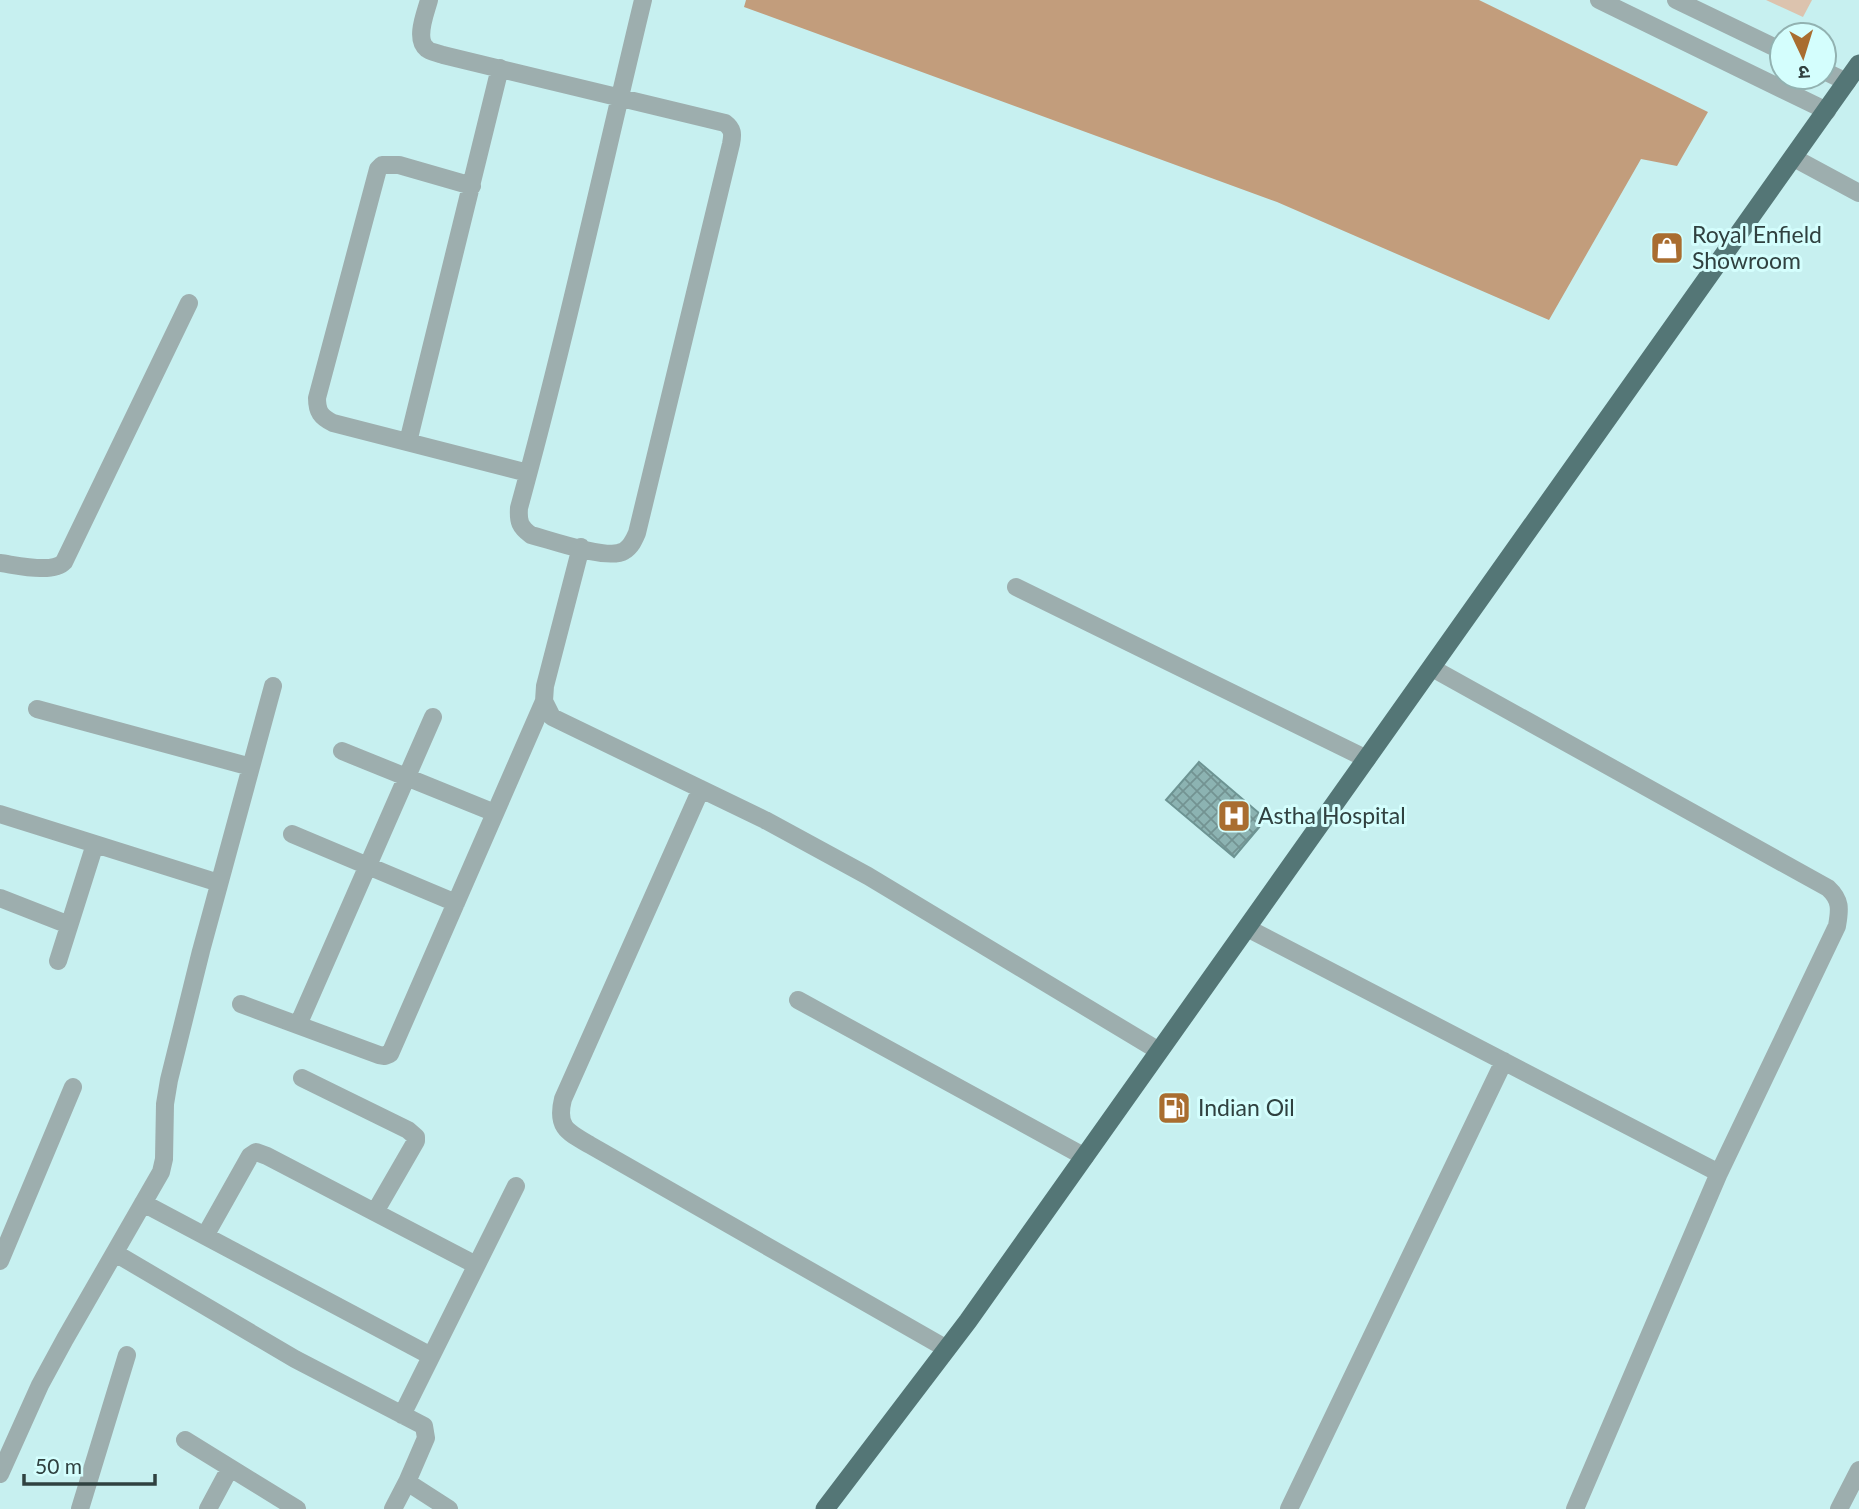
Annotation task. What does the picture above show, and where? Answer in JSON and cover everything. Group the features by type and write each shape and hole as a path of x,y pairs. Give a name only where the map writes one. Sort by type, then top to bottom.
{"highway":[{"path":"825,1509 947,1349 1859,64"}],"street":[{"path":"429,0 421,41 426,49 500,68 620,97 725,123 731,127 733,134 637,533 631,545 622,552 607,554 531,535 518,522 519,508 590,228 620,97 643,0"},
{"path":"1599,0 1827,111"},
{"path":"1676,0 1768,44"},
{"path":"408,442 500,68"},
{"path":"1838,78 1847,82"},
{"path":"1794,158 1859,194"},
{"path":"472,186 400,165 382,164 377,169 317,398 317,408 322,417 333,423 528,473"},
{"path":"0,563 51,569 60,567 64,562 189,303"},
{"path":"241,1004 379,1055 390,1054 544,701 545,686 581,547"},
{"path":"1016,587 1367,759"},
{"path":"1432,668 1828,888 1836,896 1840,908 1837,926 1719,1173 1575,1509"},
{"path":"0,1474 40,1385 161,1172 164,1159 163,1124 169,1080 273,686"},
{"path":"544,701 552,717 562,723 765,820 917,904 1159,1051"},
{"path":"37,709 251,767"},
{"path":"298,1025 433,717"},
{"path":"342,751 495,813"},
{"path":"701,789 563,1099 559,1114 562,1124 570,1134 947,1349"},
{"path":"0,814 219,883"},
{"path":"292,834 368,864 456,904"},
{"path":"58,961 95,844"},
{"path":"0,898 69,925"},
{"path":"1247,928 1719,1173"},
{"path":"798,1000 1084,1157"},
{"path":"1289,1509 1504,1061"},
{"path":"302,1078 408,1130 416,1137 375,1212"},
{"path":"0,1261 73,1087"},
{"path":"205,1236 250,1156 256,1152 476,1265"},
{"path":"402,1415 516,1186"},
{"path":"143,1203 431,1356"},
{"path":"115,1253 295,1359 424,1426 426,1438 393,1509"},
{"path":"80,1509 127,1355"},
{"path":"185,1440 297,1509"},
{"path":"208,1509 230,1468"},
{"path":"1839,1509 1859,1470"},
{"path":"407,1482 449,1509"}],"shaded area":[{"path":"746,0 1479,0 1708,112 1677,166 1641,159 1549,320 1277,202 744,7"},
{"path":"1766,0 1812,0 1803,17"}],"building":[{"path":"1199,762 1266,819 1234,857 1166,800"}],"place":[{"name":"Royal Enfield Showroom","path":"1667,248"},
{"name":"Astha Hospital","path":"1234,816"},
{"name":"Indian Oil","path":"1174,1108"}]}
